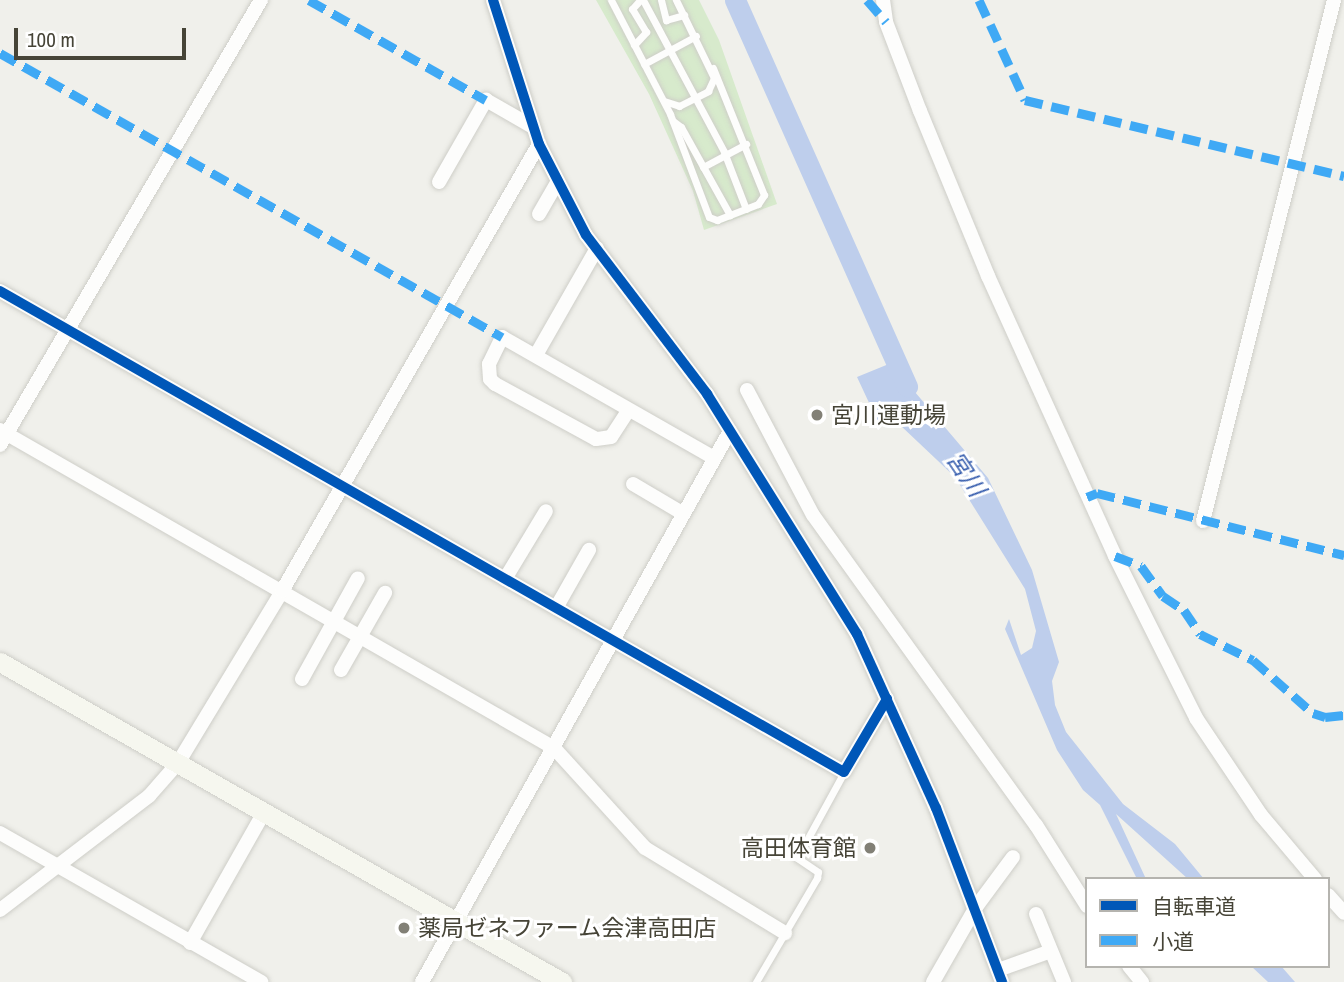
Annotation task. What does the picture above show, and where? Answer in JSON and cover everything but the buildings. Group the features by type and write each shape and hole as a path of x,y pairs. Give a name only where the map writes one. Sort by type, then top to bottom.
{"street":[{"path":"261,0 2,436 282,591 554,748 645,848 785,933"},
{"path":"493,0 533,127 557,183 597,248 730,431 836,598 887,699 976,907 1000,976 1051,951"},
{"path":"883,0 886,22 915,99 988,276 1115,556 1196,718 1261,815 1313,877"},
{"path":"1203,521 1334,0"},
{"path":"439,182 486,100 533,127"},
{"path":"0,911 149,796 178,762 282,591 539,144"},
{"path":"539,214 557,183"},
{"path":"536,355 597,248"},
{"path":"0,291 844,772 887,699"},
{"path":"628,411 611,437 596,439 490,379 489,364 502,337 714,458"},
{"path":"747,390 813,516 1036,825 1085,903"},
{"path":"422,982 730,431"},
{"path":"633,484 682,513"},
{"path":"505,579 546,511"},
{"path":"556,608 589,550"},
{"path":"302,679 358,578"},
{"path":"341,670 385,593"},
{"path":"0,662 562,982"},
{"path":"190,943 264,812"},
{"path":"0,833 261,982"},
{"path":"933,982 976,907 1013,857"},
{"path":"1330,897 1344,914"},
{"path":"1036,914 1064,982"},
{"path":"1131,968 1142,982"}],"lane":[{"path":"611,0 673,121 709,217 718,220 761,202 764,195 746,144 713,68 676,0"},
{"path":"634,45 646,32 632,9 642,0 725,156 746,209"},
{"path":"662,0 666,20 684,15"},
{"path":"644,64 696,36"},
{"path":"663,100 679,106 708,91 713,68"},
{"path":"673,121 681,127 730,215"},
{"path":"703,167 746,144"},
{"path":"757,982 818,872 797,858 844,772"}],"green space":[{"path":"596,0 699,0 719,40 777,204 704,230 693,191 649,94"}],"water":[{"path":"901,359 909,385 988,478 1032,570 1059,662 1052,681 1055,705 1066,732 1123,804 1175,844 1202,877 1186,877 1116,814 1145,877 1136,877 1100,805 1083,790 1057,750 1005,629 1009,619 1021,655 1032,648 1036,631 1025,589 955,477 900,425 878,422 857,377"},
{"path":"1253,968 1283,968 1295,982 1268,982"}],"waterway":[{"name":"宮川","path":"735,0 907,386"}],"marked path":[{"path":"309,0 486,100"},
{"path":"867,0 886,22"},
{"path":"979,0 1025,100 1344,176"},
{"path":"0,53 502,337"},
{"path":"1087,497 1097,493 1344,555"},
{"path":"1115,556 1141,566 1163,596 1184,610 1200,634 1253,660 1313,713 1325,717 1344,715"}],"cycle path":[{"path":"493,0 539,144 586,235 707,394 857,634 936,808 1002,982"},
{"path":"0,291 844,772 887,699"}],"place":[{"name":"宮川運動場","path":"817,415"},
{"name":"高田体育館","path":"870,848"},
{"name":"薬局ゼネファーム会津高田店","path":"404,928"}]}
